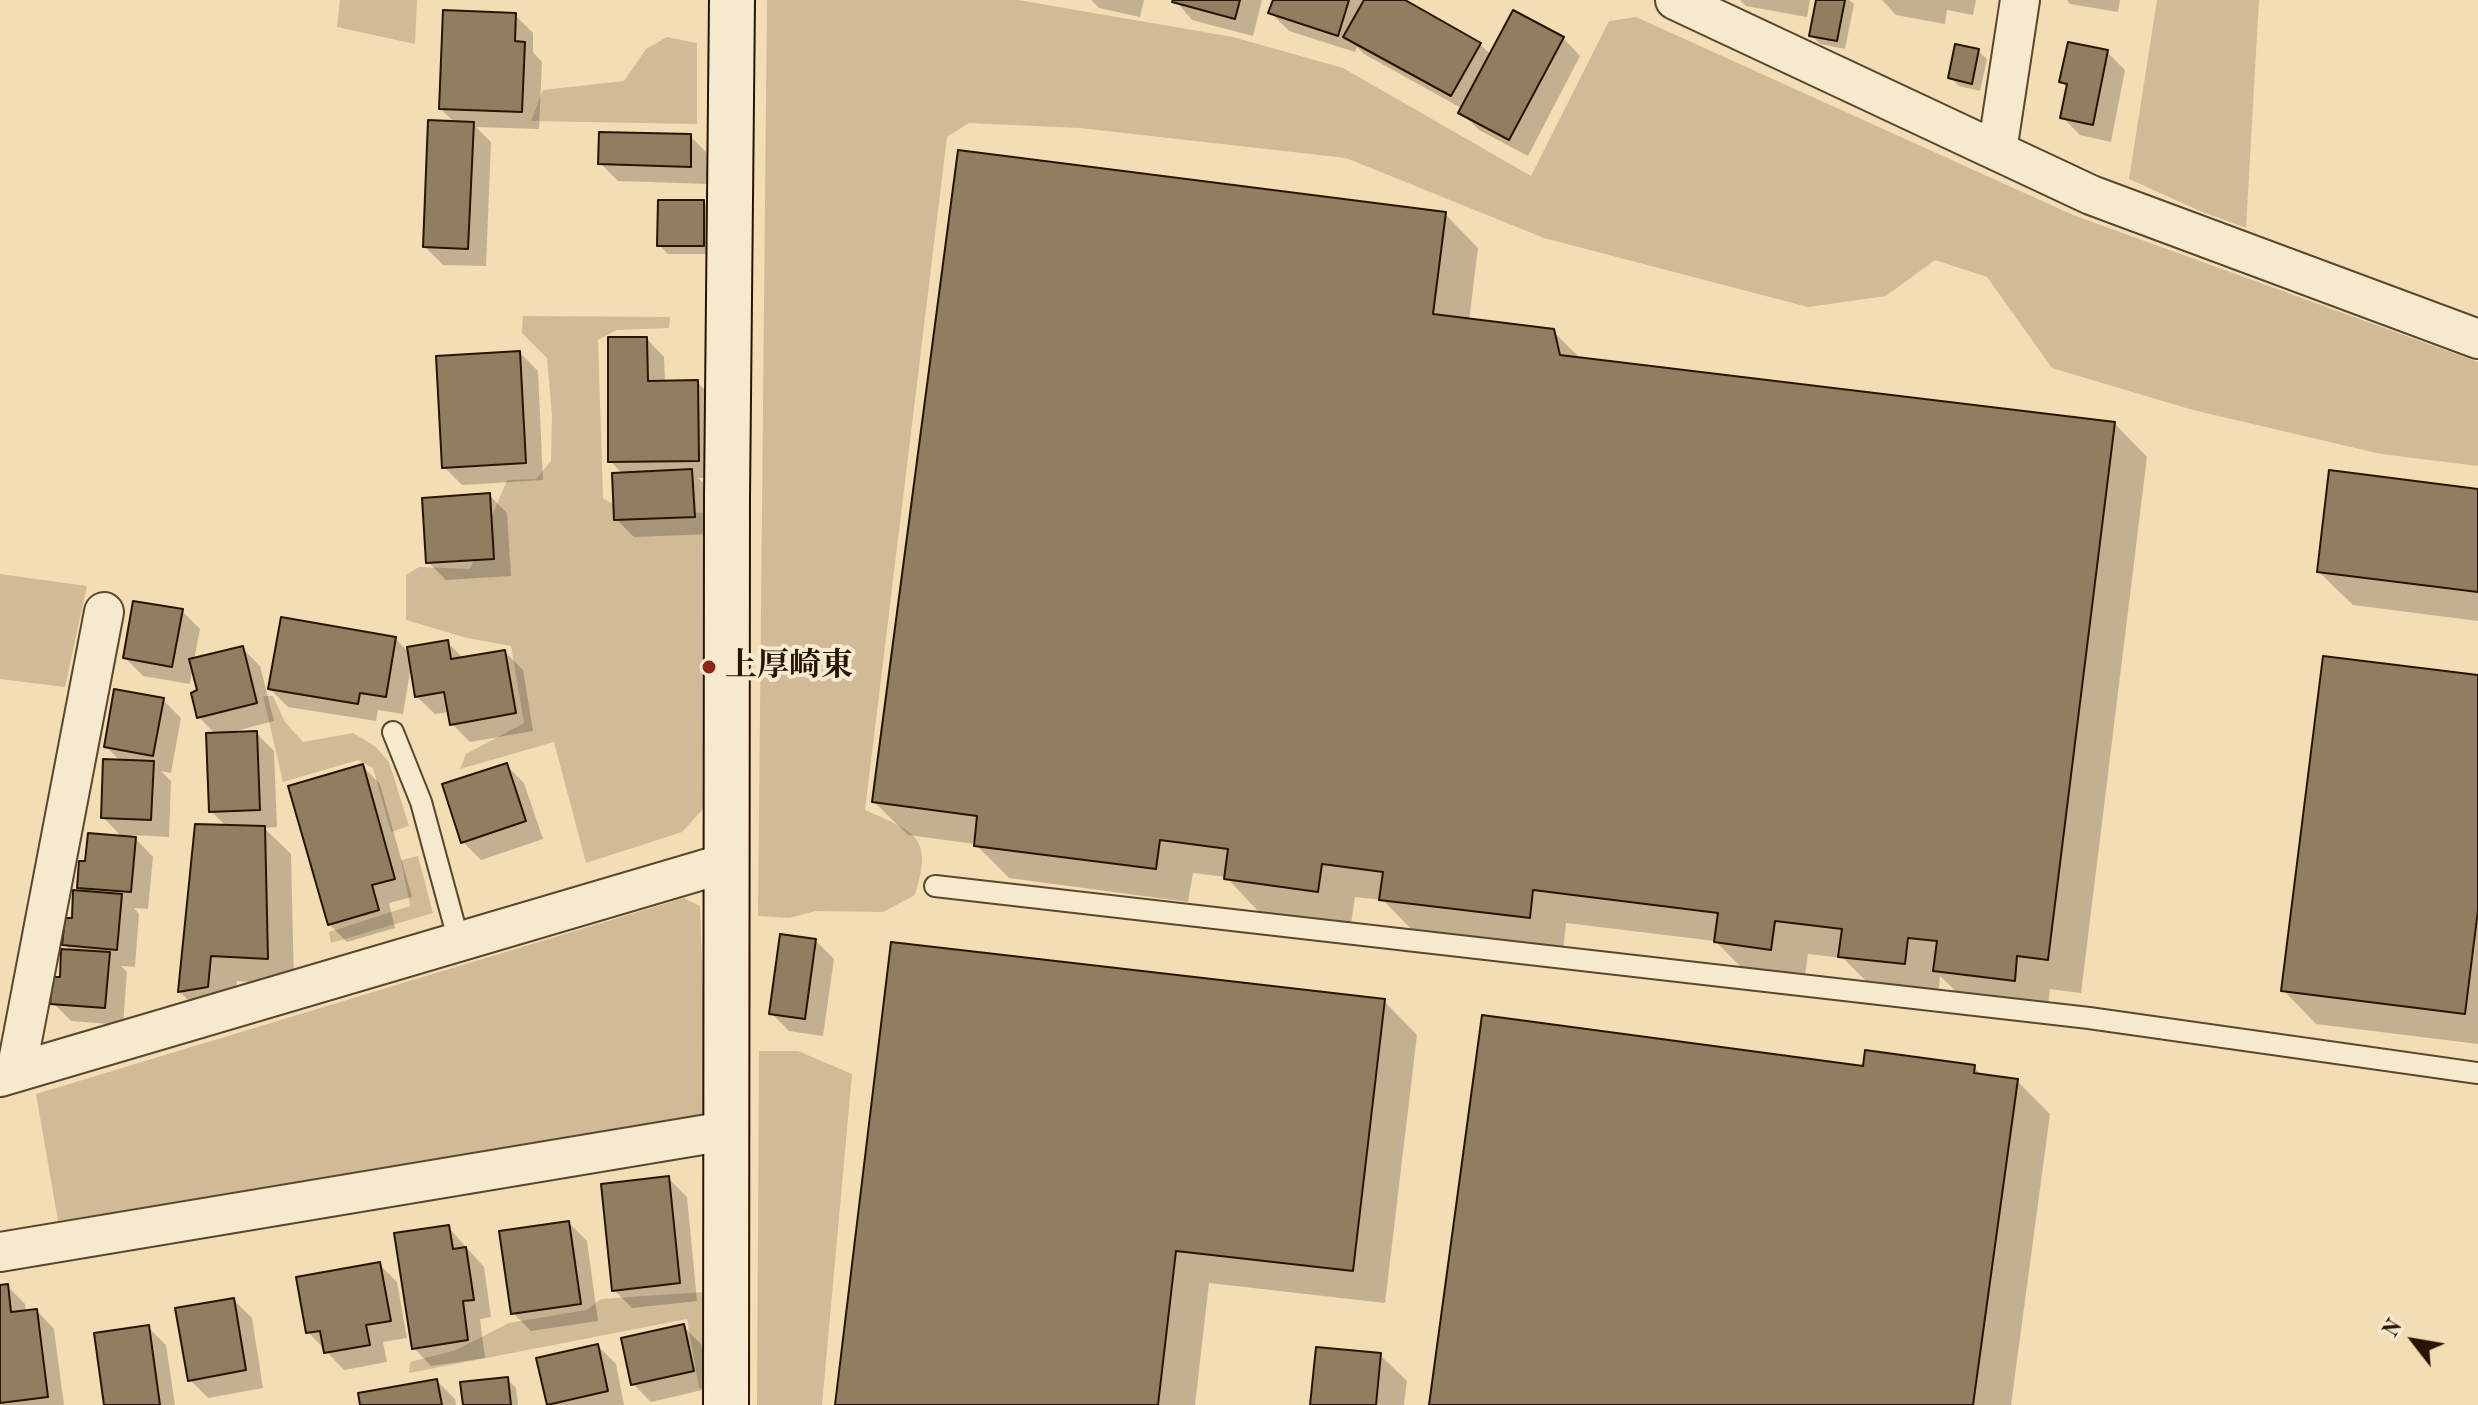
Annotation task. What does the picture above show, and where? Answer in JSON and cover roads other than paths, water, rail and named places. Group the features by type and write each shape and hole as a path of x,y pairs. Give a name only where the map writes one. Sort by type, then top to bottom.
{"street":[{"path":"726,1405 727,482 732,0"},
{"path":"1997,151 2020,0"},
{"path":"1690,3 2091,195 2478,339"},
{"path":"104,612 8,1075 726,863"},
{"path":"0,1252 726,1131"}],"lane":[{"path":"393,732 421,802 459,942"},
{"path":"935,886 2089,1018 2478,1073"}],"place":[{"name":"上厚崎東","path":"709,667"}]}
